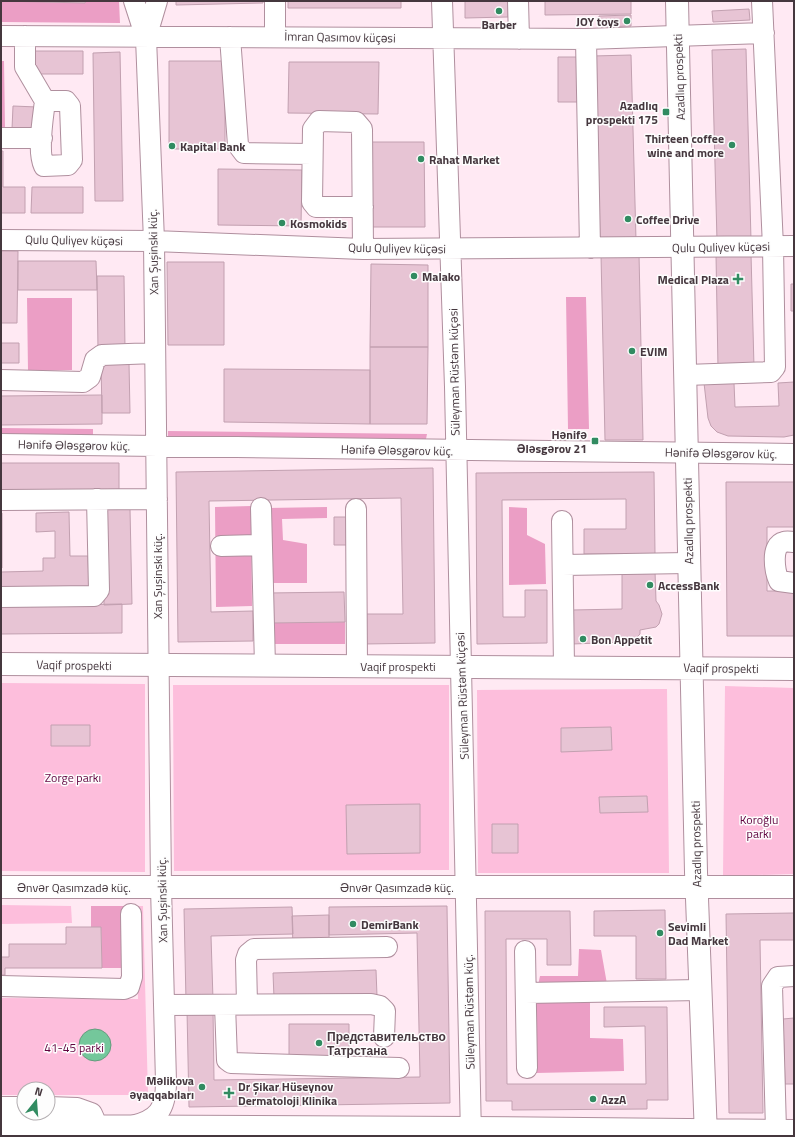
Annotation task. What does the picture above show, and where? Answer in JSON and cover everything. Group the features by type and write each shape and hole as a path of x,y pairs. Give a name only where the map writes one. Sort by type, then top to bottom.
{"main road":[{"name":"Azadlıq prospekti","path":"677,1 688,452 688,563 700,990 706,1133"},
{"name":"Vaqif prospekti","path":"1,664 794,669"},
{"name":"Ənvər Qasımzadə küç.","path":"1,887 794,887"},
{"path":"1,1108 16,1108"},
{"path":"56,1108 84,1111 94,1118 96,1132"},
{"path":"1,1126 96,1132 124,1127 471,1132 706,1133 785,1131"}],"street":[{"name":"Xan Şuşinski küç.","path":"124,1127 151,1120 160,1111 165,1098 166,1082 158,666 154,241 146,38 134,1"},
{"path":"146,38 157,1"},
{"path":"275,1 275,36"},
{"name":"Süleyman Rüstəm küçəsi","path":"442,1 451,249 467,888"},
{"path":"518,1 519,39"},
{"path":"686,375 771,372 775,367 773,247 762,1"},
{"name":"İmran Qasımov küçəsi","path":"1,36 146,38 275,36 443,39 586,39 764,33"},
{"path":"25,36 25,67 45,101 42,162 44,166 68,165 72,160 70,106 66,101 45,101"},
{"path":"230,37 238,145 244,153 312,154"},
{"path":"586,39 590,248"},
{"path":"363,207 316,207 312,202 313,129 319,121 356,122 362,129 363,207 363,249"},
{"path":"1,138 42,138"},
{"name":"Qulu Quliyev küçəsi","path":"1,240 154,241 363,249 684,248 794,246"},
{"path":"1,380 83,382 90,377 94,360 102,355 155,353"},
{"name":"Hənifə Ələsgərov küç.","path":"1,444 794,454"},
{"path":"1,597 94,596 99,590 97,499"},
{"path":"1,500 157,499"},
{"path":"261,508 265,666"},
{"path":"356,509 357,666"},
{"path":"562,521 564,667"},
{"path":"794,542 784,542 777,546 775,553 776,576 780,582 794,583"},
{"path":"221,546 261,545"},
{"path":"563,565 688,563"},
{"name":"Süleyman Rüstəm küç.","path":"467,888 471,1132"},
{"path":"1,986 124,989 129,987 132,977 131,914"},
{"path":"247,1004 246,960 248,954 254,949 387,947"},
{"path":"525,951 527,1068"},
{"path":"785,1131 772,986 778,977 794,976"},
{"path":"526,993 700,990"},
{"path":"164,1006 358,1003 380,1006 385,1011 384,1037"},
{"path":"226,1004 227,1060 231,1063 399,1068"}],"green space":[{"name":"Zorge parkı","path":"1,683 145,684 145,872 1,871"},
{"path":"173,685 449,685 449,870 174,871"},
{"name":"Koroğlu parkı","path":"725,686 794,688 794,874 723,876"},
{"path":"667,689 669,873 478,873 477,690"},
{"path":"1,905 71,906 72,923 1,924"},
{"name":"41-45 parki","path":"136,906 143,906 148,1095 56,1095 56,1081 16,1081 16,1095 1,1095 1,998 138,999"}],"shaded area":[{"path":"1,1 85,3 86,1 119,1 120,23 1,22"},
{"path":"1,61 4,61 5,127 1,127"},
{"path":"566,297 586,297 589,429 568,429"},
{"path":"27,298 72,298 72,370 28,371"},
{"path":"1,428 93,429 93,435 1,435"},
{"path":"168,431 427,434 426,439 168,436"},
{"path":"251,506 252,606 216,607 215,507"},
{"path":"327,507 327,518 282,519 283,540 307,544 307,583 269,583 267,508"},
{"path":"509,507 527,508 527,535 545,544 546,584 509,585"},
{"path":"345,622 345,644 269,644 269,623"},
{"path":"91,906 125,906 124,968 102,968 101,928 91,928"},
{"path":"579,949 601,950 607,984 590,986 590,1038 623,1039 624,1071 536,1073 533,1009 540,976 578,976"},
{"path":"92,1029 98,1029 107,1033 111,1045 107,1057 98,1061 92,1061 83,1057 79,1048 79,1042 83,1033"}],"building":[{"path":"1,1 86,1 85,3"},
{"path":"176,1 263,1 263,3 176,5"},
{"path":"288,1 401,1 401,8 288,8"},
{"path":"465,1 508,1 508,17 465,18"},
{"path":"545,1 631,1 631,14 545,15"},
{"path":"749,9 750,20 713,22 712,11"},
{"path":"631,15 631,26 599,27 599,16"},
{"name":"Thirteen coffee wine and more","path":"746,49 751,240 717,241 712,50"},
{"path":"33,51 83,51 83,74 33,74"},
{"path":"120,52 123,201 95,201 93,53"},
{"path":"631,55 636,240 598,241 593,56"},
{"path":"558,57 579,57 579,102 558,102"},
{"path":"169,61 225,61 225,149 169,149"},
{"path":"289,62 379,62 378,114 288,113"},
{"path":"13,106 37,107 37,129 12,129"},
{"path":"372,142 424,142 425,227 372,227"},
{"path":"1,151 3,151 3,187 25,187 25,213 1,213"},
{"path":"218,169 302,170 301,226 218,225"},
{"path":"32,187 83,187 83,213 31,213"},
{"path":"1,251 18,251 17,323 1,323"},
{"path":"639,254 643,440 605,440 601,255"},
{"path":"751,254 754,367 718,368 716,255"},
{"path":"18,261 96,261 97,290 18,290"},
{"path":"167,262 224,262 224,345 168,345"},
{"path":"371,264 428,265 428,347 370,347"},
{"path":"97,276 124,276 125,349 98,350"},
{"path":"791,284 794,284 794,311 791,311"},
{"path":"1,343 19,343 19,363 1,363"},
{"path":"370,347 428,347 427,424 370,424"},
{"path":"101,363 129,363 130,413 102,413"},
{"path":"224,369 370,370 370,424 224,422"},
{"path":"794,382 794,435 784,437 728,436 717,432 711,426 708,418 704,383 734,383 735,407 779,406 778,383"},
{"path":"102,395 102,424 1,425 1,396"},
{"path":"1,463 119,463 119,491 1,491"},
{"path":"433,468 435,643 363,644 362,614 403,614 401,498 209,501 211,612 253,611 253,641 178,642 176,472"},
{"path":"654,472 655,554 584,554 584,529 626,529 626,499 502,500 503,617 525,617 525,590 547,590 547,643 477,644 476,473"},
{"path":"726,482 794,482 794,527 767,527 767,591 794,591 794,636 727,636"},
{"path":"103,509 130,509 132,604 104,605"},
{"path":"69,512 70,556 88,556 89,588 1,590 1,572 43,571 43,558 55,558 55,531 36,532 36,513"},
{"path":"2,513 2,568 1,568"},
{"path":"334,517 349,517 350,545 334,545"},
{"path":"622,571 655,571 656,601 662,614 659,624 656,627 640,630 640,634 635,639 626,642 572,644 572,610 622,609"},
{"path":"344,592 345,622 269,623 268,593"},
{"path":"122,604 122,633 1,634 1,606"},
{"path":"51,725 90,725 90,746 51,746"},
{"path":"611,727 612,750 561,752 561,728"},
{"path":"647,796 648,812 600,813 599,797"},
{"path":"420,804 420,853 347,854 346,805"},
{"path":"492,824 518,824 518,853 492,853"},
{"path":"447,906 450,1103 189,1107 187,1010 213,1009 214,1080 420,1077 417,933 329,935 329,907"},
{"path":"292,907 293,934 211,936 213,1000 186,1001 184,909"},
{"path":"665,910 666,979 636,979 636,936 594,936 594,911"},
{"path":"485,911 570,911 571,965 547,965 547,939 506,939 507,1084 646,1084 645,1026 604,1027 604,1007 667,1007 668,1100 647,1100 647,1109 512,1110 512,1101 486,1101"},
{"path":"794,913 794,940 760,940 763,1113 729,1113 726,914"},
{"path":"329,915 329,947 293,947 292,916"},
{"path":"66,927 101,927 102,968 5,968 5,975 1,975 1,957 9,957 9,944 66,944"},
{"path":"376,970 377,996 274,998 273,973"},
{"path":"794,1018 794,1084 785,1084 783,1019"},
{"name":"Представительство Татрстана","path":"289,1024 349,1024 349,1061 289,1061"}],"place":[{"name":"Barber","path":"499,11"},
{"name":"JOY toys","path":"627,21"},
{"name":"Azadlıq prospekti 175","path":"666,112"},
{"name":"Thirteen coffee wine and more","path":"732,145"},
{"name":"Kapital Bank","path":"172,146"},
{"name":"Rahat Market","path":"421,159"},
{"name":"Coffee Drive","path":"628,219"},
{"name":"Kosmokids","path":"282,223"},
{"name":"Malako","path":"414,276"},
{"name":"Medical Plaza","path":"738,279"},
{"name":"EVIM","path":"632,351"},
{"name":"Hənifə Ələsgərov 21","path":"595,441"},
{"name":"AccessBank","path":"650,585"},
{"name":"Bon Appetit","path":"583,639"},
{"name":"DemirBank","path":"353,924"},
{"name":"Sevimli Dad Market","path":"660,933"},
{"name":"Представительство Татрстана","path":"319,1043"},
{"name":"Mәlikova әyaqqabıları","path":"202,1087"},
{"name":"Dr Şikar Hüseynov Dermatoloji Klinika","path":"229,1093"},
{"name":"AzzA","path":"593,1099"}]}
